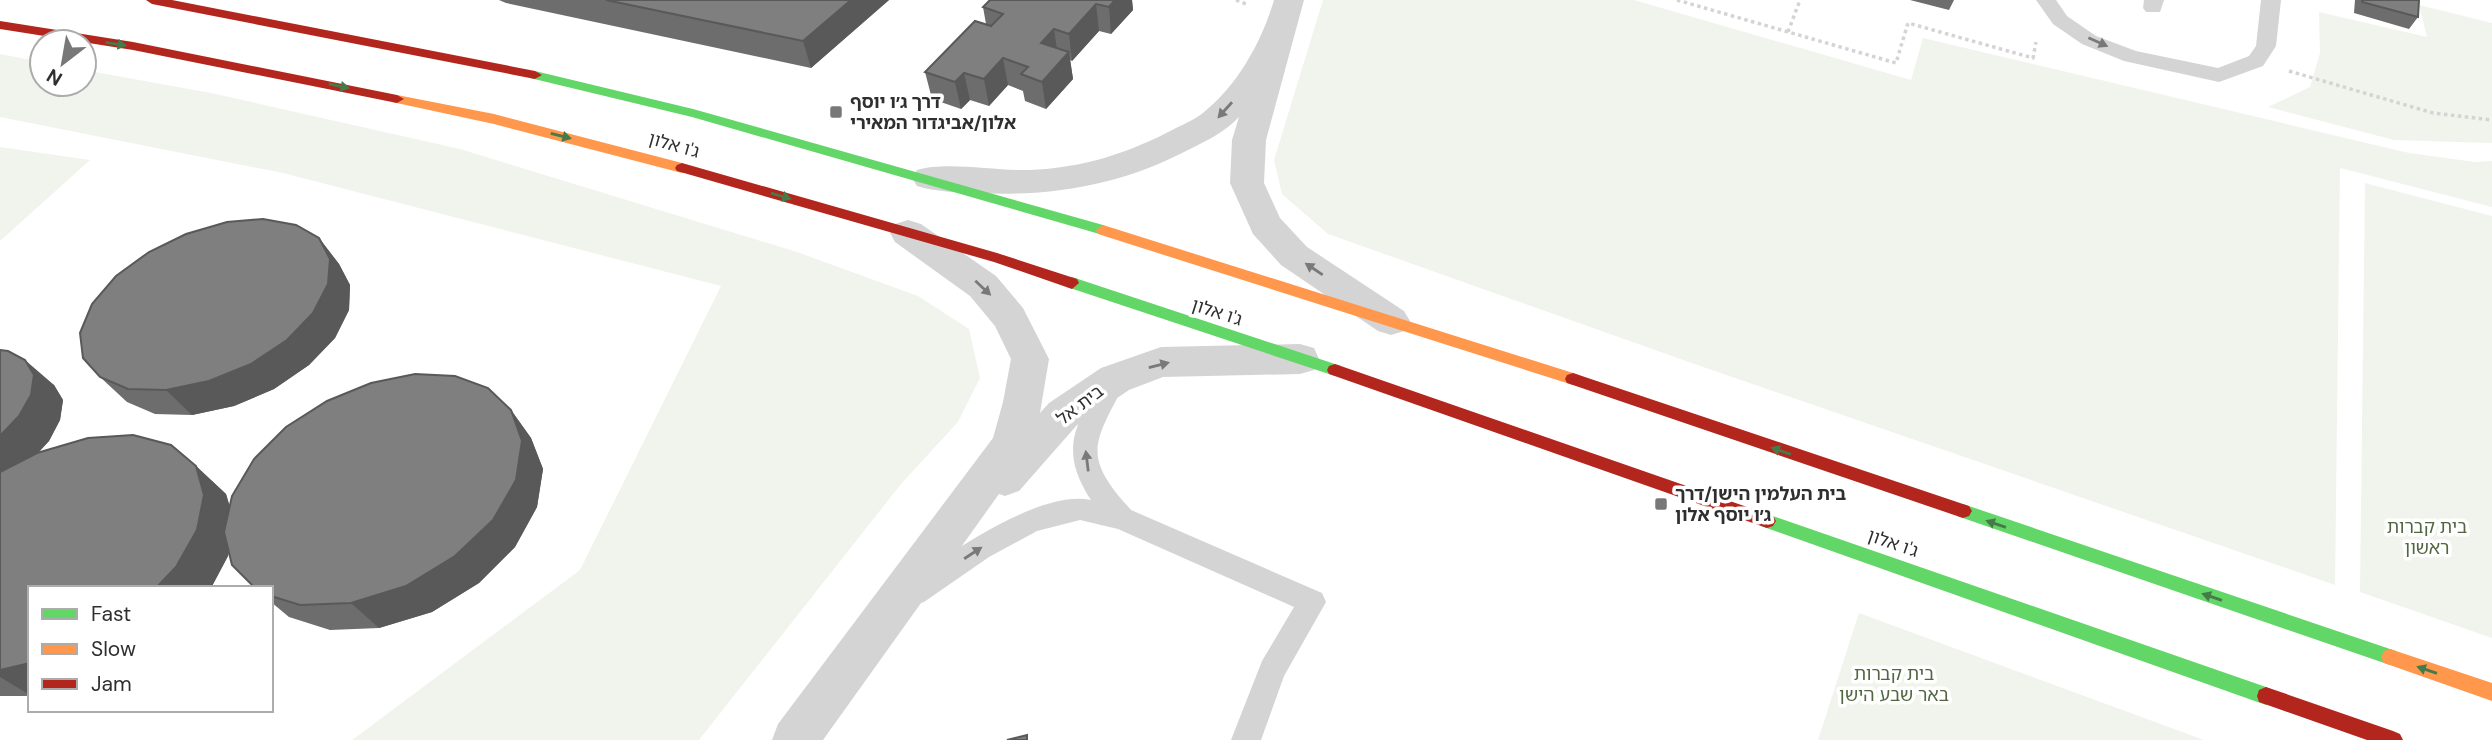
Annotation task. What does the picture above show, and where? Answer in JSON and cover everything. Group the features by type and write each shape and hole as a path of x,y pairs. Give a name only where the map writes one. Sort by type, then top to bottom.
{"main road":[{"name":"ג'ו אלון","path":"152,0 537,75 690,112 1033,207 1391,321 2492,692"},
{"name":"ג'ו אלון","path":"0,25 133,46 494,119 649,158 997,258 1691,493 2392,740"}],"street":[{"path":"1289,0 1277,34 1249,140 1247,183 1265,225 1294,256 1391,321"},
{"path":"927,178 1003,183 1079,179 1148,160 1215,121 1249,83 1277,34"},
{"name":"בית אל","path":"795,740 1011,444 1023,402 1030,359 1010,318 983,286 908,233"},
{"name":"בית אל","path":"896,605 1063,414 1115,379 1161,362 1300,359"}],"lane":[{"path":"2046,0 2060,20 2089,40 2131,56 2219,75 2256,61 2266,46 2272,0"},
{"path":"1115,379 1087,431 1086,467 1101,496 1122,518"},
{"path":"896,605 979,549 1031,522 1080,509 1122,518 1312,602 1272,670 1246,740"}],"path":[{"path":"1677,0 1896,63 1909,23 2033,58 2037,35"},
{"path":"1788,32 1800,0"},
{"path":"2256,61 2432,113 2492,120"}],"green space":[{"path":"1323,0 1634,0 1911,80 1923,38 2409,153 2475,162 2492,161 2492,207 2340,168 2335,585 1328,234 1282,194 1274,160"},
{"path":"2419,5 2492,23 2492,143 2394,140 2268,107 2310,87 2320,53 2319,12 2427,37"},
{"path":"0,54 28,59 28,98 98,98 98,73 211,93 460,149 797,252 918,296 969,329 980,378 958,422 901,484 699,740 352,740 580,570 721,286 283,173 0,117"},
{"path":"0,147 90,160 0,241"},
{"name":"בית קברות ראשון","path":"2365,183 2492,216 2492,638 2360,592"},
{"name":"בית קברות באר שבע הישן","path":"1859,613 2204,740 1818,740"}],"building":[{"path":"606,0 851,0 803,41"},
{"path":"990,0 1115,0 1109,7 1096,4 1069,34 1054,29 1041,43 1069,52 1042,82 1021,74 1028,67 1003,58 984,79 964,73 955,82 925,72 975,21 991,26 1003,14 983,7"},
{"path":"2419,0 2418,17 2362,2"},
{"path":"263,219 296,225 319,238 330,259 328,284 313,313 287,340 251,364 209,381 166,390 128,389 100,377 83,358 80,333 92,304 116,276 149,252 186,234 227,222"},
{"path":"0,350 25,360 34,375 31,395 19,416 0,436"},
{"path":"415,374 455,376 488,388 511,410 522,441 516,480 493,520 455,556 406,586 351,603 300,605 273,597 273,586 253,586 232,565 224,532 232,496 254,459 286,427 327,401 371,383"},
{"path":"133,435 171,445 196,466 204,495 197,530 176,567 158,586 28,586 28,663 0,670 0,472 37,453 88,438"},
{"path":"1027,735 1027,740 1007,740"}],"traffic: fast":[{"path":"535,75 693,113 1103,230"},
{"path":"1072,283 1335,370"},
{"path":"1963,511 2390,657"},
{"path":"1767,521 2266,696"}],"traffic: slow":[{"path":"397,99 494,119 682,168"},
{"path":"1103,230 1573,379"},
{"path":"2390,657 2492,692"}],"traffic: jam":[{"path":"152,0 535,75"},
{"path":"0,25 133,46 397,99"},
{"path":"682,168 997,258 1072,283"},
{"path":"1335,370 1767,521"},
{"path":"1573,379 1963,511"},
{"path":"2266,696 2393,740"}],"place":[{"name":"דרך ג׳ו יוסף אלון/אביגדור המאירי","path":"836,112"},
{"name":"בית העלמין הישן/דרך ג׳ו יוסף אלון","path":"1661,504"}]}
